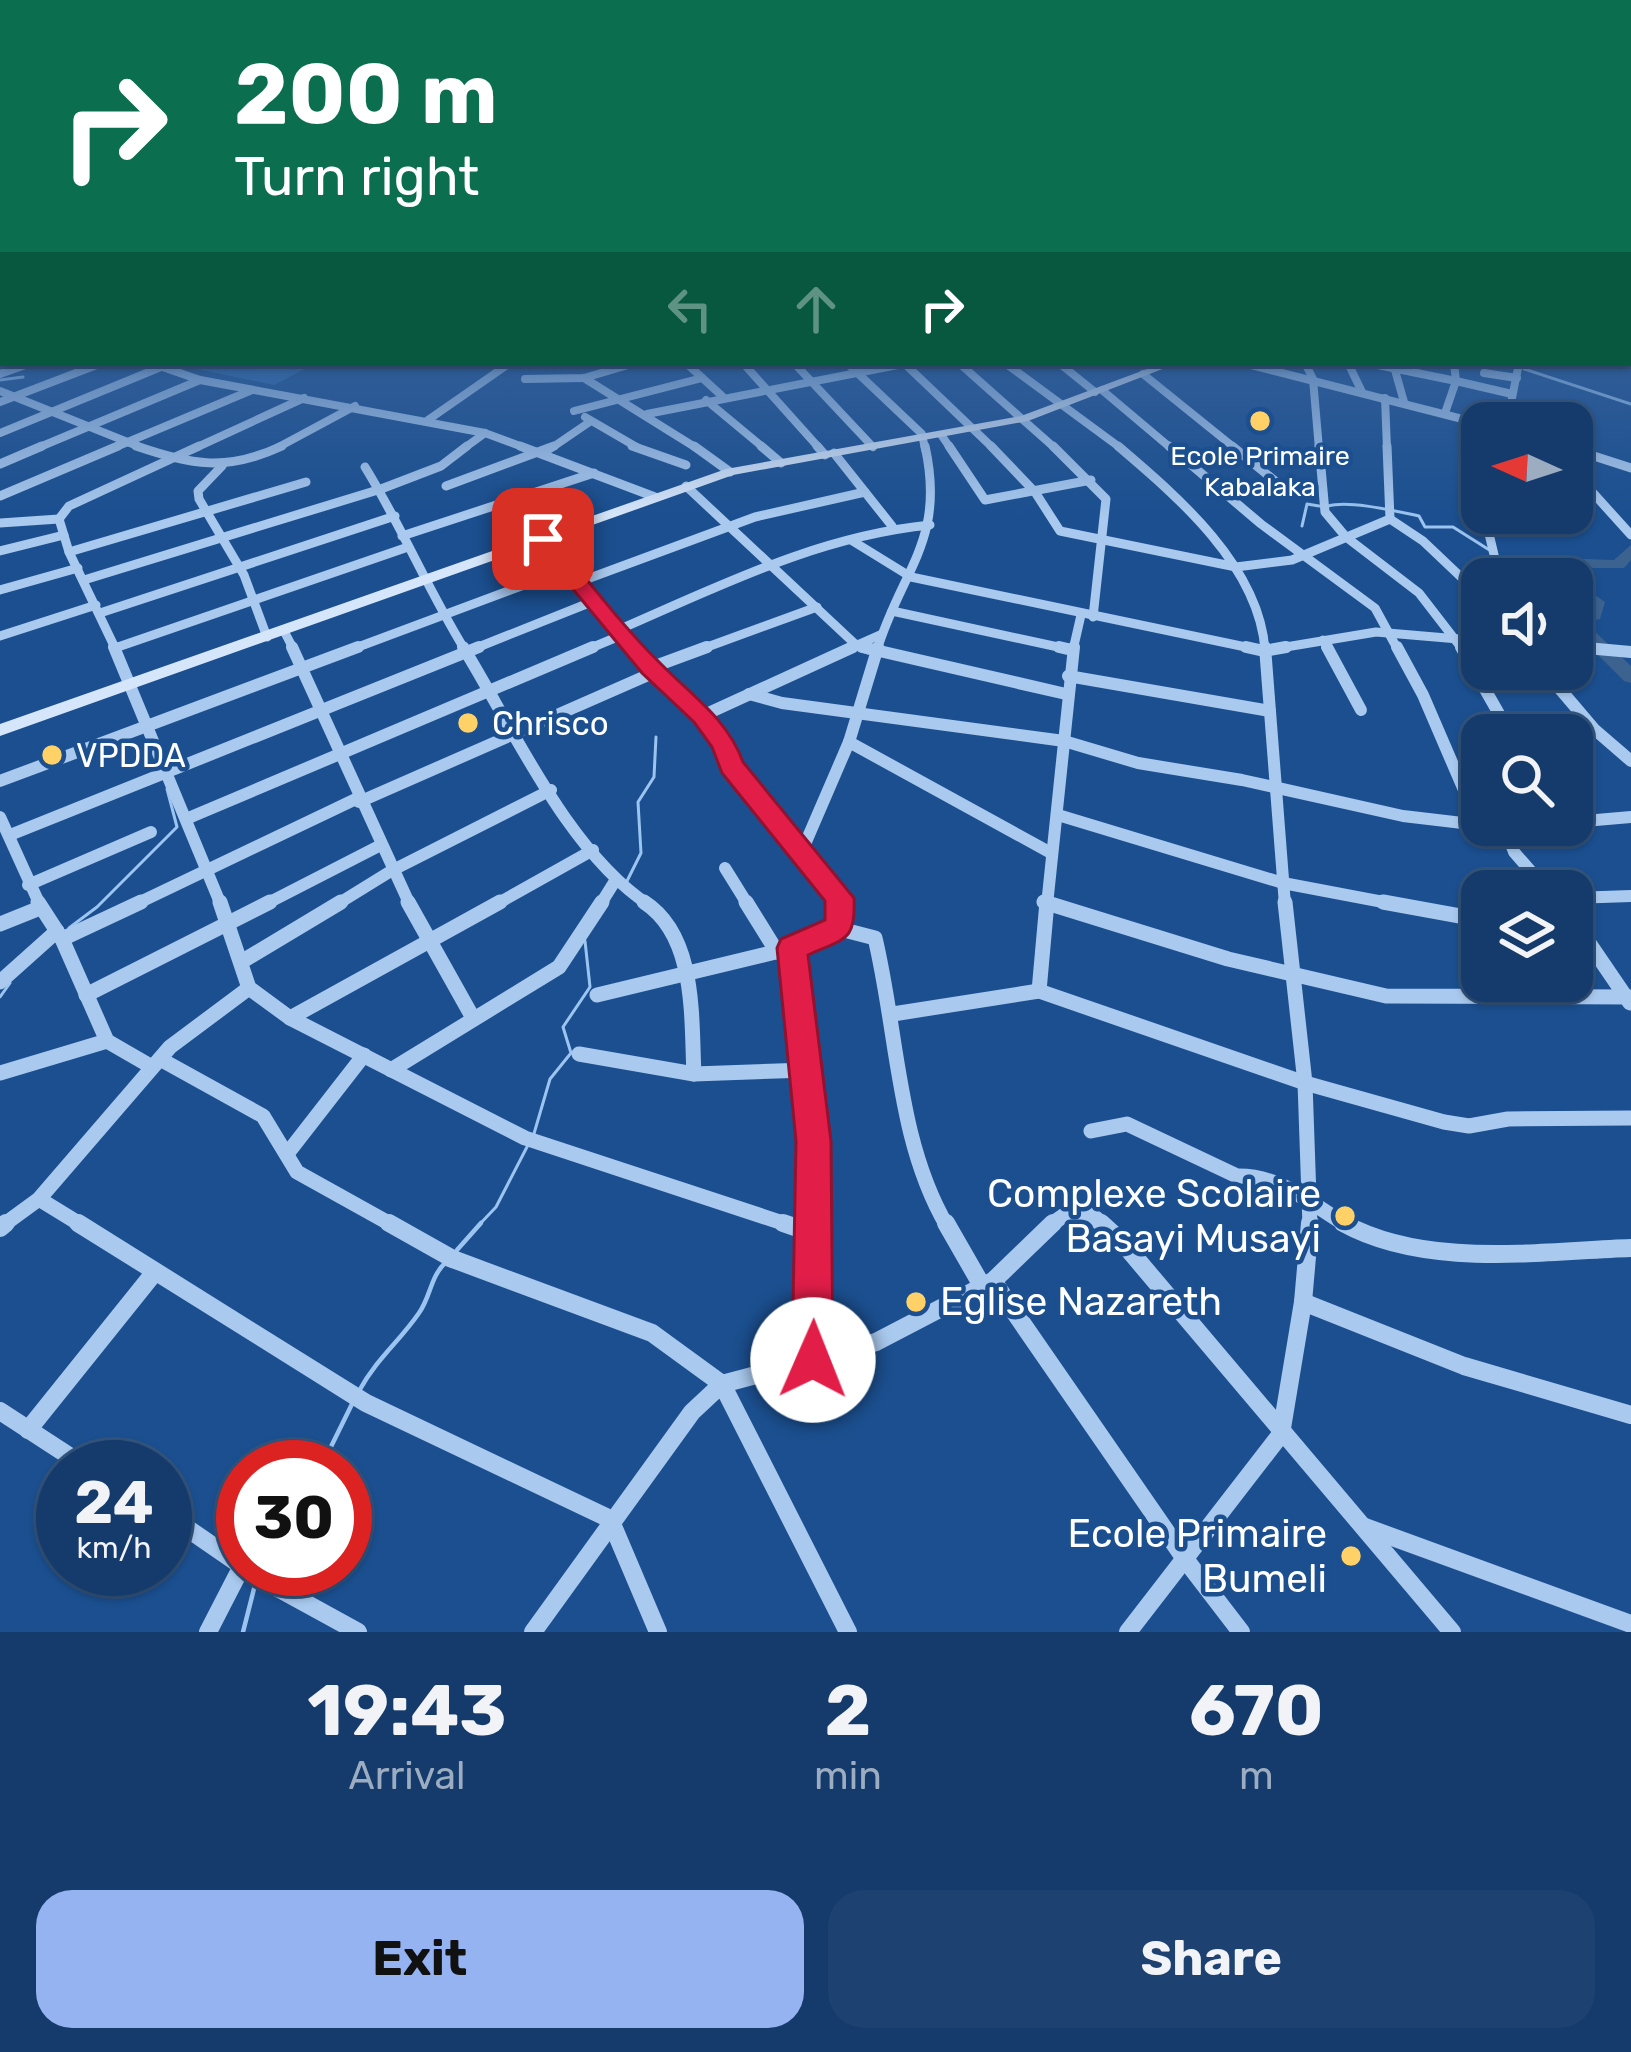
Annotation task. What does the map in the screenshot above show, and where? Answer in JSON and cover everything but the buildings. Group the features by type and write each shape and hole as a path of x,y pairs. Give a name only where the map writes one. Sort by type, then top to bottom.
{"street":[{"path":"0,402 93,366"},
{"path":"0,433 154,366"},
{"path":"159,366 200,380 485,433 655,497"},
{"path":"428,420 506,366"},
{"path":"524,379 584,378 625,366"},
{"path":"689,366 722,396"},
{"path":"746,366 892,526"},
{"path":"797,366 873,447"},
{"path":"802,851 849,742 892,610 911,577 930,525 931,474 920,431 851,366"},
{"path":"647,414 895,366"},
{"path":"904,366 1035,492 1060,531 1236,567 1306,554 1390,515"},
{"path":"962,366 1091,480 1106,500 1087,616 1072,650 1068,676 1058,815 1043,902 1039,992"},
{"path":"1009,366 1124,452 1216,539 1260,616 1282,883 1305,1083 1312,1201 1303,1302 1281,1434 1128,1632"},
{"path":"1063,366 1375,608 1461,786"},
{"path":"1257,366 1461,418"},
{"path":"1306,366 1313,379 1323,506 1346,537 1407,580 1456,638 1499,714"},
{"path":"1349,366 1362,392"},
{"path":"1404,402 1394,366 1512,394"},
{"path":"1445,413 1456,381 1454,366"},
{"path":"1511,402 1519,366"},
{"path":"0,730 730,472 1024,419 1144,370 1280,485"},
{"path":"1484,373 1517,378"},
{"path":"584,378 647,414 730,472"},
{"path":"686,465 632,446 574,411 702,378"},
{"path":"0,464 200,380"},
{"path":"0,496 252,390"},
{"path":"0,391 129,443 174,458 222,466 237,465 356,406"},
{"path":"0,523 59,519 69,506 304,398"},
{"path":"1385,398 1390,515 1461,574"},
{"path":"706,400 781,463"},
{"path":"446,486 543,454 591,421"},
{"path":"84,580 381,489 441,466 485,433"},
{"path":"942,436 986,500 1091,480"},
{"path":"1593,456 1631,468"},
{"path":"222,466 198,490 201,511 224,538 252,599 304,669 391,871 473,1018"},
{"path":"365,467 395,516 422,580 512,737 619,884 658,911 689,974 694,1074"},
{"path":"115,648 594,472"},
{"path":"69,552 306,482"},
{"path":"686,486 854,643 876,655 1066,694"},
{"path":"579,582 801,501 865,492"},
{"path":"1593,493 1631,535"},
{"path":"509,503 652,670 702,716 724,744 731,766 839,898 840,927"},
{"path":"0,636 239,568 395,516"},
{"path":"59,519 69,552 209,867 249,988 290,1018 530,1140 815,1234"},
{"path":"186,819 490,692 772,565 892,526 930,525"},
{"path":"0,551 64,535"},
{"path":"850,540 911,577 1264,651 1391,633 1461,639"},
{"path":"0,590 78,568"},
{"path":"0,781 567,569"},
{"path":"0,853 13,841 166,770 594,601"},
{"path":"0,982 60,935 359,800 512,737 652,670 817,607"},
{"path":"892,610 1072,650"},
{"path":"702,716 854,643 883,634"},
{"path":"1323,640 1361,710"},
{"path":"1593,648 1631,652"},
{"path":"1068,676 1270,711"},
{"path":"1561,690 1594,729 1631,761"},
{"path":"749,694 782,703 1064,741 1138,763 1403,816 1461,823"},
{"path":"849,742 1051,853"},
{"path":"241,962 391,871 551,790"},
{"path":"1058,815 1282,883 1461,916"},
{"path":"0,817 28,885 60,935 107,1041"},
{"path":"1593,822 1631,818"},
{"path":"28,885 151,832"},
{"path":"86,995 379,845"},
{"path":"1512,846 1530,870"},
{"path":"290,1018 593,850"},
{"path":"725,868 784,950 807,1070 815,1234 813,1360"},
{"path":"391,1070 559,967 591,911 619,884"},
{"path":"1593,897 1631,896"},
{"path":"1043,902 1292,976 1409,999 1630,1000"},
{"path":"0,924 40,908"},
{"path":"597,995 784,950 840,927 862,930 875,938 893,1014 903,1103 926,1190 1240,1632"},
{"path":"1593,944 1630,1000"},
{"path":"0,1228 39,1199 156,1063 249,988"},
{"path":"893,1014 1039,992 1305,1083 1469,1126 1508,1119 1631,1118"},
{"path":"0,1073 107,1041 263,1116 297,1172 450,1257 652,1333 722,1384 848,1632"},
{"path":"579,1054 694,1074 807,1070"},
{"path":"287,1154 364,1055"},
{"path":"1091,1131 1126,1124 1171,1141 1237,1176 1250,1174 1312,1201 1358,1232 1398,1244 1450,1252 1631,1248"},
{"path":"39,1199 358,1399 610,1520 658,1632"},
{"path":"533,1632 692,1412 722,1384 876,1342 987,1282 1053,1222 1079,1211 1091,1214 1123,1243 1452,1632"},
{"path":"28,1430 154,1273"},
{"path":"1303,1302 1464,1366 1631,1415"},
{"path":"0,1412 44,1440"},
{"path":"1364,1527 1631,1624"},
{"path":"192,1532 242,1566 208,1632"},
{"path":"292,1596 358,1632"}],"shaded area":[{"path":"182,366 310,366 274,385"}],"waterway":[{"path":"1524,366 1631,404"},
{"path":"0,380 23,377"},
{"path":"1302,526 1307,504 1319,506"},
{"path":"1328,506 1360,505 1419,516 1425,527 1453,527 1491,551"},
{"path":"1593,564 1618,565 1631,550"},
{"path":"1593,600 1593,615"},
{"path":"1593,640 1631,677"},
{"path":"627,881 641,853 638,802 654,777 656,737"},
{"path":"69,928 97,907 177,827 167,789"},
{"path":"533,1137 550,1079 571,1053 563,1027 590,987 585,941"},
{"path":"0,997 10,983"},
{"path":"478,1226 496,1207 528,1145"},
{"path":"457,1250 481,1223"},
{"path":"359,1391 419,1313 446,1262"},
{"path":"334,1440 352,1404"},
{"path":"243,1632 252,1596"}],"place":[{"name":"Ecole Primaire Kabalaka","path":"1260,421"},
{"name":"Chrisco","path":"468,723"},
{"name":"VPDDA","path":"52,755"},
{"name":"Complexe Scolaire Basayi Musayi","path":"1345,1216"},
{"name":"Eglise Nazareth","path":"916,1302"},
{"name":"Ecole Primaire Bumeli","path":"1351,1556"}],"route":[{"path":"543,539 650,668 702,716 724,744 731,766 839,898 840,927 792,948 813,1141 813,1360"}]}
